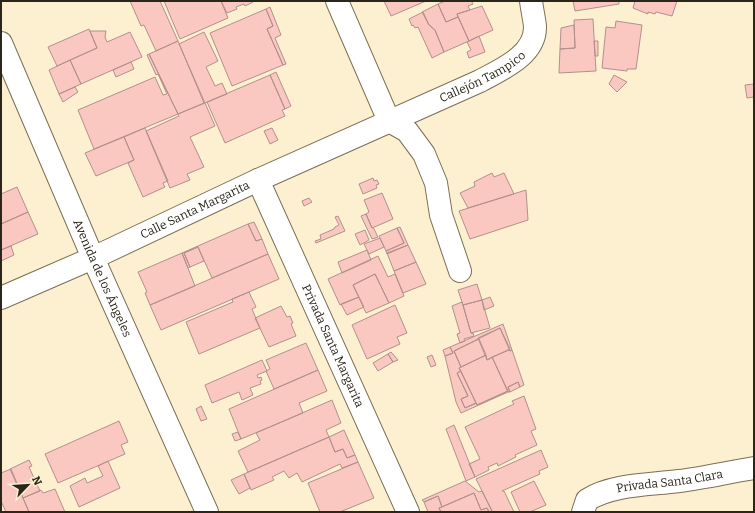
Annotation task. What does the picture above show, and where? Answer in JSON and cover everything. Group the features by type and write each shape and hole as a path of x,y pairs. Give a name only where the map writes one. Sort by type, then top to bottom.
{"street":[{"path":"337,1 389,121 407,131 424,154 436,183 441,215 460,271"},
{"name":"Callejón Tampico","path":"389,121 480,81 510,65 523,54 532,40 535,27 531,1"},
{"name":"Avenida de los Ángeles","path":"1,43 93,258 207,512"},
{"name":"Calle Santa Margarita","path":"1,298 93,258 258,180 389,121"},
{"name":"Privada Santa Margarita","path":"258,180 408,512"},
{"name":"Privada Santa Clara","path":"585,506 594,495 632,486 679,481 754,468"}],"building":[{"path":"130,1 160,1 178,41 156,51 144,25 141,26"},
{"path":"164,1 221,1 228,18 180,39"},
{"path":"221,1 253,2 245,6 244,4 236,7 237,9 227,13"},
{"path":"384,1 426,1 391,16"},
{"path":"445,1 473,1 473,4 468,6 470,10 457,14 458,17 446,22 438,4"},
{"path":"573,1 619,1 619,4 575,11"},
{"path":"635,1 677,1 672,16 656,12 655,14 648,12 648,14 633,8"},
{"path":"438,4 446,22 458,17 469,41 444,52 435,30 429,25 422,12"},
{"path":"482,6 493,30 469,41 457,14"},
{"path":"270,7 281,35 275,38 286,64 283,65 267,29 273,26 266,9"},
{"path":"266,9 273,26 267,29 283,65 232,86 210,33"},
{"path":"423,12 429,25 435,30 444,52 432,58 418,27 415,28 413,25 412,26 409,19"},
{"path":"593,19 596,71 559,73 560,49 575,48 574,20"},
{"path":"616,21 642,25 636,69 627,69 627,71 602,68 606,27 615,28"},
{"path":"574,25 575,48 560,49 561,28"},
{"path":"89,29 97,48 57,66 48,47"},
{"path":"90,31 106,31 105,37 107,42 130,32 142,57 81,84 70,60 97,48"},
{"path":"204,32 218,61 206,67 215,86 222,83 227,94 205,103 179,44"},
{"path":"479,36 485,52 469,58 467,52 471,50 467,42"},
{"path":"178,41 204,103 178,114 149,54"},
{"path":"594,41 598,41 598,56 595,56"},
{"path":"149,54 178,114 94,149 78,110 155,77 163,95 167,94 147,55"},
{"path":"70,60 81,84 59,94 49,70"},
{"path":"131,62 134,69 116,77 113,70"},
{"path":"276,72 291,106 285,109 270,75"},
{"path":"270,75 285,109 282,110 285,116 225,143 207,102"},
{"path":"614,75 627,82 617,92 609,84"},
{"path":"754,84 754,97 747,98 745,85"},
{"path":"75,87 78,92 63,102 59,94"},
{"path":"205,103 215,126 190,137 204,167 187,174 190,180 170,188 146,131 179,116 178,114"},
{"path":"145,128 168,181 163,183 165,187 143,197 128,163 134,160 124,137"},
{"path":"272,128 278,140 270,144 264,131"},
{"path":"124,137 134,160 96,176 85,153"},
{"path":"492,173 494,177 504,173 514,194 468,208 460,193 475,186 474,182"},
{"path":"373,178 374,181 377,180 379,184 376,185 377,188 363,194 359,184"},
{"path":"17,187 28,212 1,224 1,194"},
{"path":"526,190 528,220 470,239 459,211"},
{"path":"382,193 393,219 372,228 366,214 369,212 364,200"},
{"path":"309,198 312,202 304,206 302,201"},
{"path":"28,212 38,234 1,250 1,224"},
{"path":"366,214 378,237 372,239 361,216"},
{"path":"338,216 345,231 316,243 315,241 321,239 320,235 334,229 339,225 335,217"},
{"path":"254,222 262,239 256,241 248,224"},
{"path":"248,224 256,241 262,239 268,254 212,278 198,247 184,253 190,267 188,268 182,253"},
{"path":"400,227 408,245 387,254 386,251 404,243 397,228"},
{"path":"397,228 404,243 386,251 379,236"},
{"path":"365,230 369,240 360,245 355,234"},
{"path":"380,238 384,247 369,254 364,244"},
{"path":"408,245 416,262 394,271 387,253"},
{"path":"11,246 14,255 1,261 1,250"},
{"path":"198,247 204,261 190,267 184,253"},
{"path":"367,250 371,260 342,273 338,262"},
{"path":"182,253 195,286 150,305 145,293 147,292 138,272"},
{"path":"268,254 279,279 161,330 150,305"},
{"path":"378,256 388,277 395,274 404,296 389,303 375,274 353,285 359,297 340,305 328,279"},
{"path":"416,262 426,284 403,293 394,271"},
{"path":"375,274 389,303 366,313 353,285"},
{"path":"477,284 482,300 463,305 458,290"},
{"path":"249,292 256,307 252,309 260,328 199,354 186,322 233,302 232,299"},
{"path":"359,297 364,307 347,315 341,304"},
{"path":"490,297 494,306 484,310 482,300"},
{"path":"482,300 490,328 471,333 463,305"},
{"path":"462,302 471,333 473,333 474,336 464,339 465,341 460,343 457,334 460,333 452,306"},
{"path":"395,305 407,333 397,337 400,344 367,359 352,325"},
{"path":"281,306 287,317 290,316 293,323 291,324 296,336 269,347 255,318"},
{"path":"503,324 512,350 510,351 500,328 454,351 461,367 459,368 461,371 457,373 468,396 461,399 465,408 476,403 477,405 508,392 461,413 456,402 445,356 453,353 450,347"},
{"path":"500,328 510,349 487,360 478,338"},
{"path":"479,339 486,355 461,367 454,351"},
{"path":"306,343 318,370 274,389 266,371 270,369 266,360"},
{"path":"450,347 453,353 445,356 443,350"},
{"path":"512,350 524,385 520,387 518,382 508,387 510,392 508,392 492,357"},
{"path":"391,352 398,360 393,362 388,354"},
{"path":"388,354 393,362 378,371 373,363"},
{"path":"432,355 436,365 431,367 427,357"},
{"path":"486,355 487,360 492,357 508,391 477,405 459,368"},
{"path":"262,360 267,371 257,375 258,378 261,377 262,380 260,381 261,384 250,388 253,395 242,400 239,392 212,403 205,385"},
{"path":"318,370 327,391 299,403 303,413 241,439 229,409"},
{"path":"461,371 476,403 465,408 461,399 468,396 457,373"},
{"path":"518,382 520,387 510,392 508,387"},
{"path":"524,396 536,429 531,431 537,445 515,455 516,457 498,466 497,463 488,467 489,470 475,477 469,464 480,459 465,427 514,404 512,401"},
{"path":"332,400 341,423 326,430 329,437 248,472 238,451 260,440 256,433"},
{"path":"201,406 207,419 201,421 196,409"},
{"path":"119,421 128,442 121,445 125,454 58,483 45,454"},
{"path":"454,425 475,477 466,481 446,429"},
{"path":"344,430 355,455 347,458 343,449 335,452 329,437"},
{"path":"238,432 241,439 235,441 232,434"},
{"path":"329,437 335,452 343,449 347,458 355,455 358,462 342,468 340,464 302,482 297,473 289,478 284,471 272,477 274,480 251,490 244,474"},
{"path":"541,450 548,467 539,471 540,474 502,491 504,491 514,512 490,512 492,511 476,479"},
{"path":"29,460 32,466 29,467 40,491 23,498 10,469"},
{"path":"108,461 120,488 79,507 70,486 85,478 87,483 103,476 98,466"},
{"path":"358,462 374,498 340,512 320,512 308,483"},
{"path":"11,469 29,512 6,512 1,501 1,473"},
{"path":"244,474 250,488 239,494 231,480"},
{"path":"465,481 479,492 482,491 492,511 489,512 487,508 481,510 474,493 442,507 438,496 424,502 422,500"},
{"path":"534,481 546,505 530,512 520,512 511,492"},
{"path":"55,489 65,512 29,512 23,498 41,490 43,493"},
{"path":"474,493 481,510 487,508 489,512 441,512 439,508"},
{"path":"438,496 442,507 439,508 441,512 428,512 424,502"}]}
